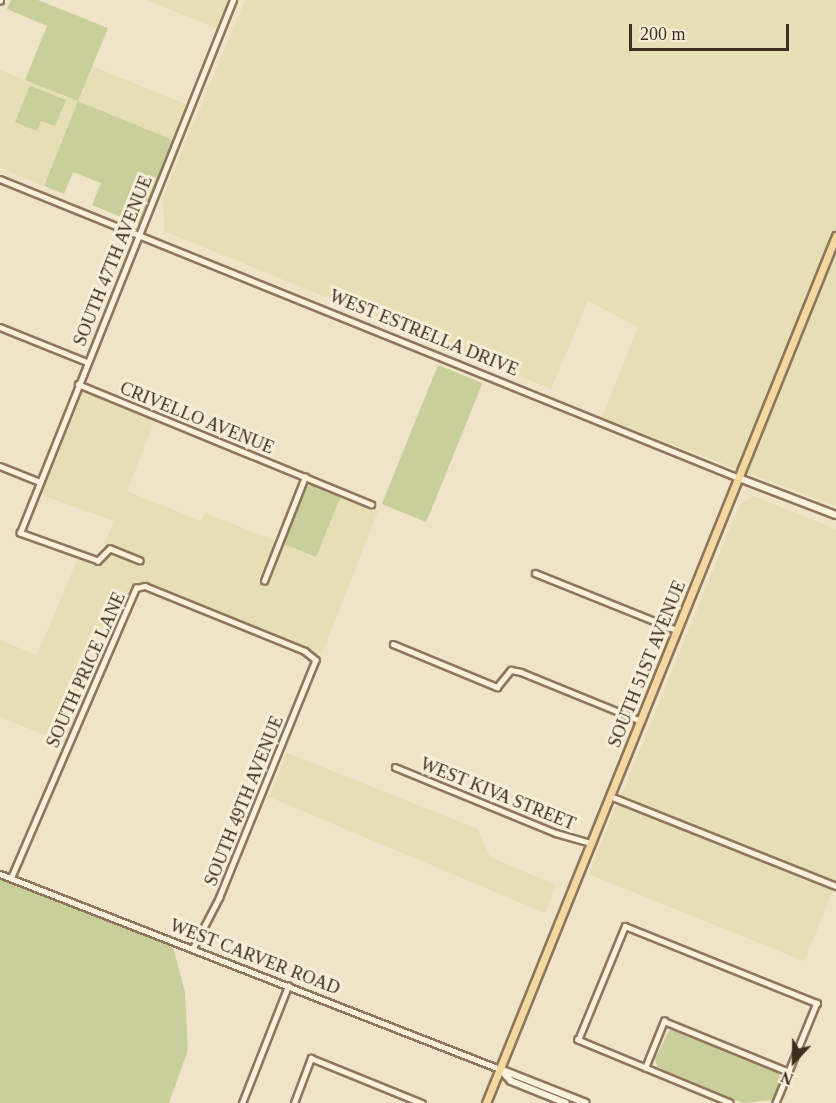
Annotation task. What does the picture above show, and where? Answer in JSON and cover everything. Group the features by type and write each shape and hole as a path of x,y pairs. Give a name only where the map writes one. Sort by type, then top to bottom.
{"main road":[{"name":"SOUTH 51ST AVENUE","path":"486,1103 836,236"}],"street":[{"name":"SOUTH 47TH AVENUE","path":"140,561 110,549 98,561 20,533 233,0"},
{"name":"WEST ESTRELLA DRIVE","path":"0,179 739,478 836,515"},
{"path":"0,327 87,362"},
{"name":"CRIVELLO AVENUE","path":"78,384 371,504"},
{"path":"0,466 40,482"},
{"path":"264,580 305,477"},
{"path":"535,573 677,630"},
{"name":"SOUTH PRICE LANE","path":"13,874 136,588 145,586 304,651 316,660"},
{"path":"393,644 497,687 511,670 520,672 640,721"},
{"name":"SOUTH 49TH AVENUE","path":"193,949 220,897 316,660"},
{"name":"WEST KIVA STREET","path":"395,768 556,833 591,843"},
{"path":"610,796 836,886"},
{"name":"WEST CARVER ROAD","path":"0,874 13,874 193,949 586,1103"},
{"path":"730,1103 715,1100 578,1040 625,926 817,1003 776,1103"},
{"path":"242,1103 288,986"},
{"path":"645,1068 664,1021 789,1072"},
{"path":"294,1103 311,1058 422,1102"},
{"name":"WEST CARVER ROAD","path":"500,1069 511,1081 566,1103"}],"shaded area":[{"path":"147,0 230,0 218,29"},
{"path":"245,0 836,0 836,506 602,418 638,327 588,301 551,389 164,231 163,197"},
{"path":"92,66 188,105 175,141 78,101"},
{"path":"0,70 78,101 44,186 0,168"},
{"path":"81,390 155,420 127,491 201,521 205,513 276,541 257,582 263,587 281,543 316,557 341,496 378,511 322,654 135,580 68,744 0,717 0,640 37,655 78,558 97,565 110,553 140,566 142,561 104,545 114,521 39,494"},
{"path":"753,496 836,529 836,883 621,796 740,504"},
{"path":"287,753 478,829 490,857 556,885 545,913 269,797"},
{"path":"619,798 835,885 804,961 588,874"}],"green space":[{"path":"11,0 38,0 108,28 78,101 25,80 47,26 7,9"},
{"path":"30,86 66,100 55,126 41,121 37,131 15,122"},
{"path":"78,101 175,141 140,225 92,205 101,183 73,172 64,194 44,186"},
{"path":"438,365 483,383 426,522 382,504"},
{"path":"311,485 341,496 316,557 281,543 303,488"},
{"path":"0,879 173,947 185,992 188,1050 169,1103 0,1103"},
{"path":"670,1029 778,1073 781,1079 773,1100 743,1103 657,1067 655,1059"}]}
